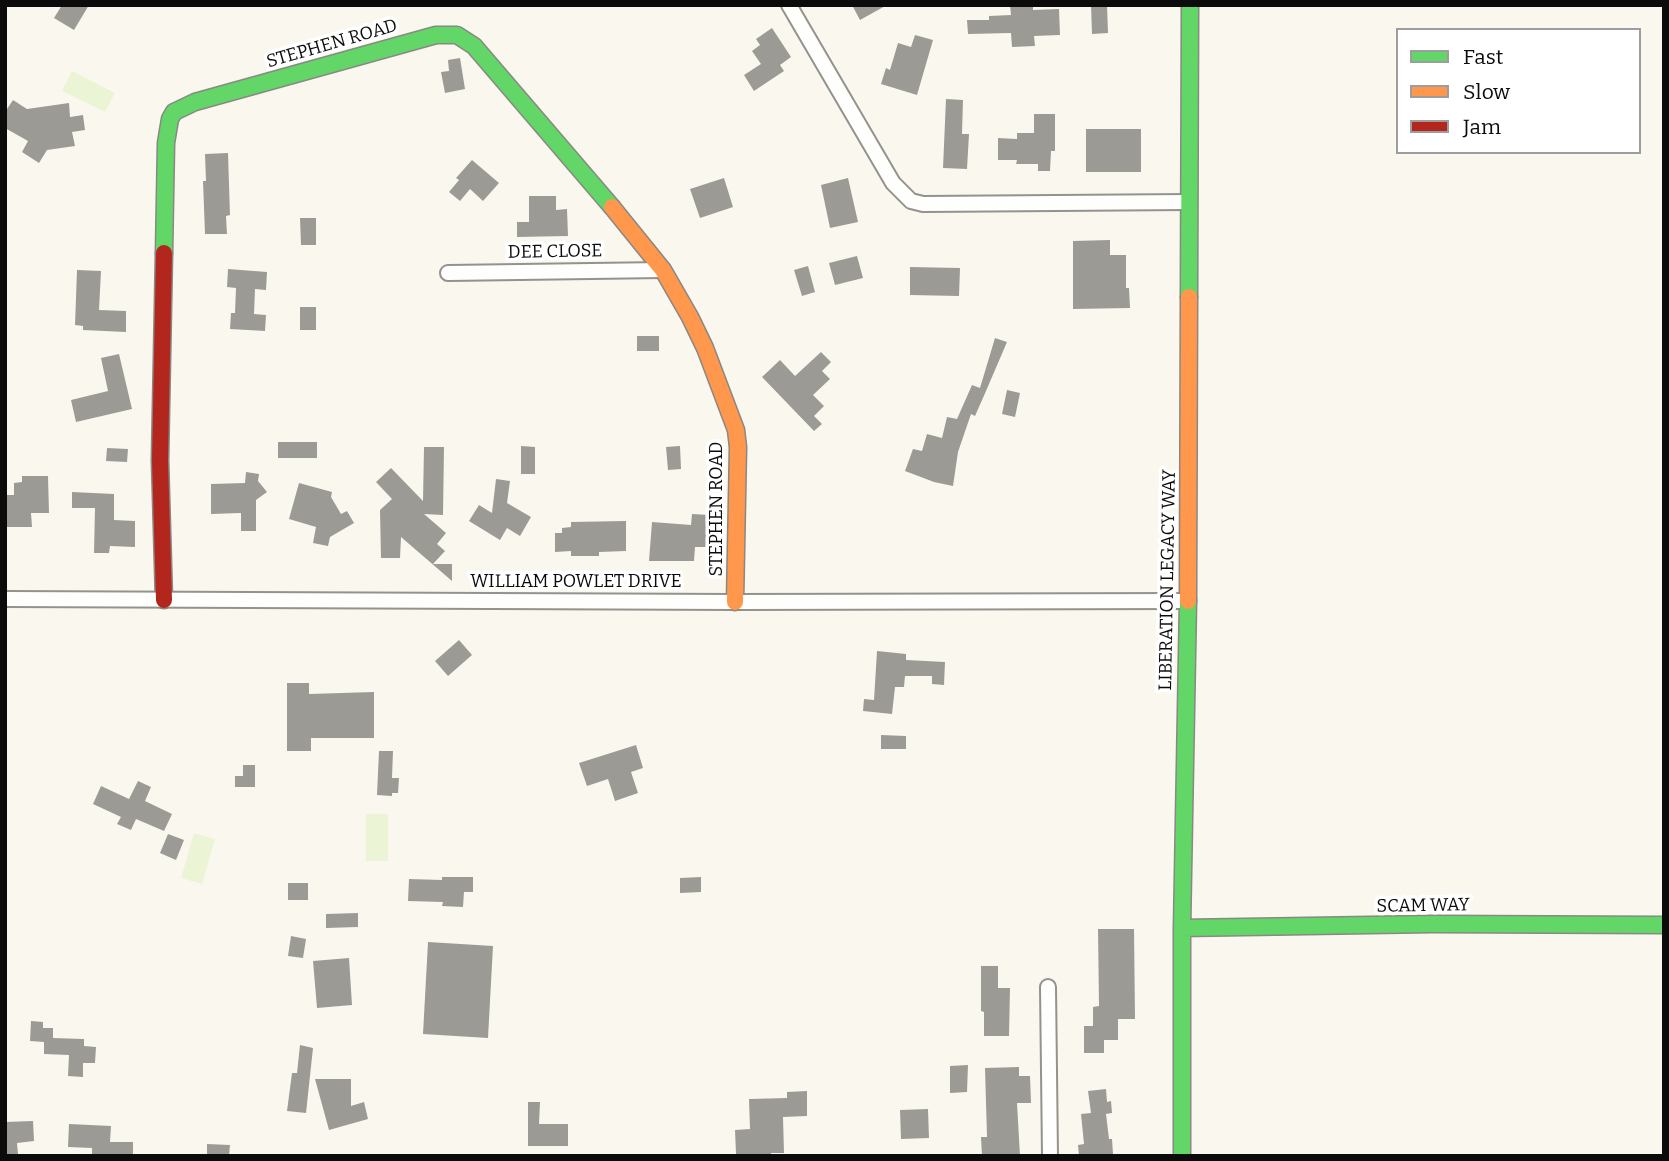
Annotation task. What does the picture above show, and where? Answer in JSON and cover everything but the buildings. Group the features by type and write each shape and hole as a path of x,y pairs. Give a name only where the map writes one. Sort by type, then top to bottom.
{"street":[{"path":"789,5 893,183 911,201 923,204 1189,202"},
{"name":"LIBERATION LEGACY WAY","path":"1182,1156 1182,928 1188,601 1190,5"},
{"name":"STEPHEN ROAD","path":"164,600 160,460 166,144 170,119 182,107 399,44 436,35 457,35 474,46 513,90 663,270 705,348 736,430 735,602"},
{"name":"DEE CLOSE","path":"448,273 663,270"},
{"name":"WILLIAM POWLET DRIVE","path":"5,599 1188,601"},
{"name":"SCAM WAY","path":"1182,928 1664,925"},
{"path":"1048,987 1050,1156"}],"green space":[{"path":"72,71 115,93 105,112 62,91"},
{"path":"366,814 388,814 388,861 366,861"},
{"path":"194,833 215,839 202,884 181,878"}],"traffic: fast":[{"path":"1189,297 1190,5"},
{"path":"164,253 166,143 170,119 174,112 195,102 436,35 457,35 474,46 612,207"},
{"path":"1182,1156 1182,928 1188,601"},
{"path":"1182,928 1433,924 1664,925"}],"traffic: slow":[{"path":"612,207 663,270 690,317 705,348 736,430 735,602"},
{"path":"1188,601 1189,297"}],"traffic: jam":[{"path":"164,253 160,460 164,600"}]}
